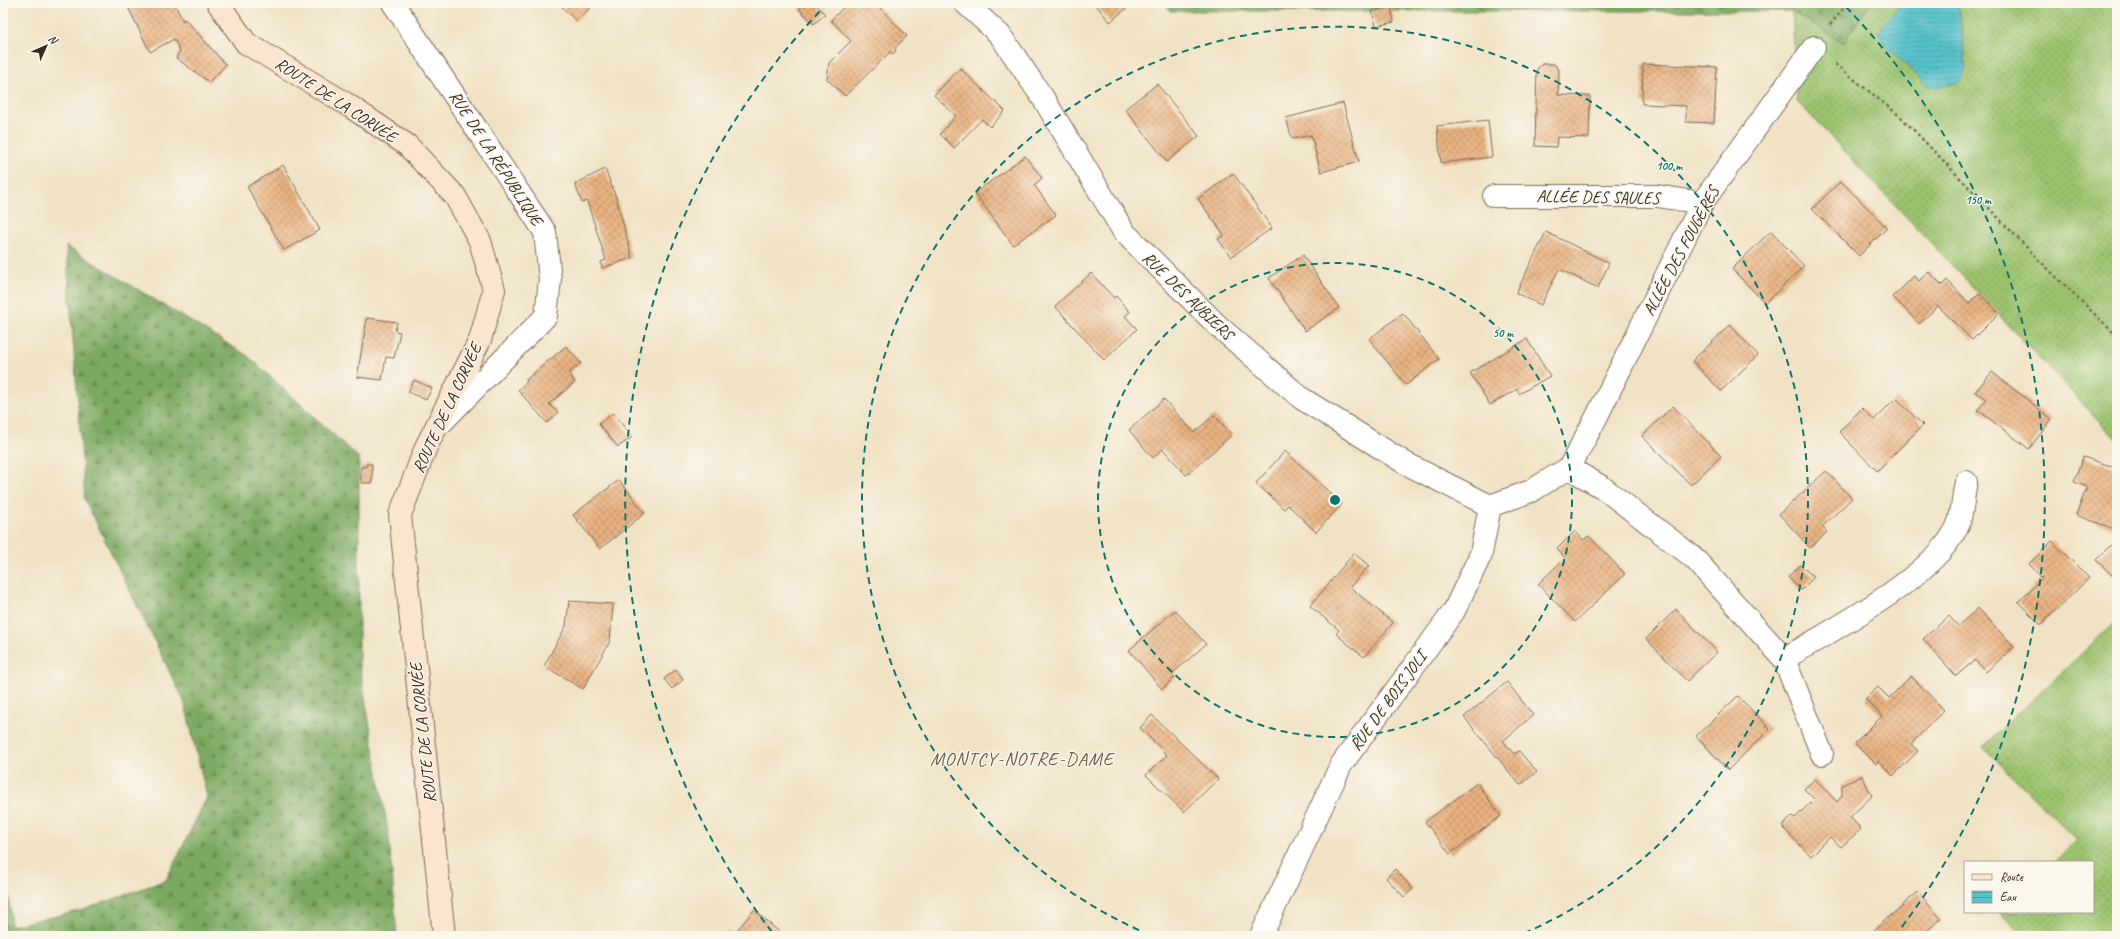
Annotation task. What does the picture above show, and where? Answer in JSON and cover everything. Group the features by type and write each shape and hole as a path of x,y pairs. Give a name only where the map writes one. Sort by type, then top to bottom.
{"street":[{"name":"ROUTE DE LA CORVÉE","path":"218,3 246,43 345,103 407,145 455,196 480,241 494,290 480,340 426,447 400,515 444,936"},
{"name":"RUE DE LA RÉPUBLIQUE","path":"393,3 545,232 550,279 546,316 436,428"},
{"name":"RUE DES AUBIERS","path":"965,3 1000,35 1030,79 1124,232 1217,325 1301,398 1405,463 1490,506"},
{"name":"ALLÉE DES FOUGÈRES","path":"1490,506 1532,491 1569,468 1595,420 1702,203 1814,47"},
{"name":"ALLÉE DES SAULES","path":"1494,196 1657,196 1702,203"},
{"path":"1569,468 1602,487 1694,558 1784,659 1822,754"},
{"path":"1784,659 1891,594 1942,551 1959,522 1966,482"},
{"name":"RUE DE BOIS JOLI","path":"1261,936 1341,765 1454,611 1481,554 1490,506"}],"path":[{"path":"1814,47 1901,117 2040,261 2117,336"}],"green space":[{"path":"1164,3 1870,3 1844,43 1792,11 1170,11"},
{"path":"1870,3 2117,3 2117,440 1797,101 1792,11 1844,43"},
{"path":"66,246 248,356 359,458 359,662 389,837 397,936 3,936 3,800 11,926 83,910 166,880 207,797 184,701 85,500"},
{"path":"2117,620 2117,936 2024,936 2000,914 2094,913 2094,861 2055,861 2077,840 1983,747"}],"water":[{"path":"1901,3 1958,3 1966,67 1964,75 1959,82 1941,87 1928,86 1884,43 1878,32"}],"building":[{"path":"126,3 174,3 183,21 185,19 226,65 209,82 176,58 180,51 174,39 150,52"},
{"path":"567,3 592,3 593,5 576,21 562,7"},
{"path":"805,3 815,3 825,14 814,24 799,9"},
{"path":"848,3 875,3 907,36 895,48 896,51 892,54 890,52 845,96 827,79 829,63 851,41 831,20"},
{"path":"1094,3 1133,3 1110,22"},
{"path":"1391,7 1394,22 1376,26 1372,11"},
{"path":"1542,64 1554,64 1559,70 1558,95 1590,96 1589,138 1557,137 1556,147 1535,146 1537,69"},
{"path":"1643,64 1717,67 1714,123 1686,122 1686,106 1642,104"},
{"path":"960,68 1005,111 990,127 982,119 954,148 940,134 956,116 934,95"},
{"path":"1157,84 1199,136 1167,162 1125,109"},
{"path":"1343,103 1359,162 1321,172 1311,135 1292,139 1286,118"},
{"path":"1488,120 1492,157 1441,163 1437,126"},
{"path":"1025,156 1042,178 1034,185 1056,215 1013,245 975,193"},
{"path":"283,165 320,230 284,250 247,187"},
{"path":"605,169 617,200 632,258 602,268 601,262 606,260 587,201 582,203 575,184"},
{"path":"1233,173 1272,228 1231,257 1218,239 1224,235 1198,199"},
{"path":"1841,181 1887,228 1859,256 1812,209"},
{"path":"1771,231 1804,266 1765,303 1732,269"},
{"path":"1546,232 1609,263 1598,288 1559,269 1541,305 1516,293"},
{"path":"1303,255 1339,308 1305,331 1269,278"},
{"path":"1929,272 1942,285 1947,280 1969,303 1979,293 1999,313 1972,340 1938,306 1919,324 1893,297 1914,276 1919,281"},
{"path":"1091,273 1114,298 1116,296 1130,312 1125,316 1137,329 1104,360 1055,306"},
{"path":"1403,313 1439,359 1406,385 1369,339"},
{"path":"367,318 397,322 395,331 400,332 394,358 386,357 382,380 357,377"},
{"path":"1730,325 1758,355 1721,391 1692,361"},
{"path":"1527,339 1550,376 1519,394 1517,389 1490,405 1470,373"},
{"path":"566,346 581,363 569,373 575,382 549,404 558,413 547,423 518,390 527,382 526,380"},
{"path":"1992,372 2052,419 2029,449 1978,410 1986,399 1975,392"},
{"path":"414,380 432,388 426,400 408,392"},
{"path":"1896,398 1923,425 1877,471 1839,432 1862,408 1874,420"},
{"path":"1164,399 1194,433 1214,415 1232,435 1186,475 1163,449 1153,458 1129,430"},
{"path":"1673,406 1721,456 1691,485 1642,436"},
{"path":"613,413 632,437 618,447 599,424"},
{"path":"1285,451 1342,504 1316,532 1288,505 1284,509 1256,483"},
{"path":"2083,457 2117,468 2117,530 2076,515 2087,487 2074,482"},
{"path":"366,464 372,464 372,483 361,483 361,467 366,467"},
{"path":"1826,471 1852,498 1822,527 1827,532 1810,548 1779,514"},
{"path":"619,480 645,513 600,549 573,515"},
{"path":"1575,531 1583,540 1589,536 1625,574 1575,622 1538,584 1565,558 1557,549"},
{"path":"2117,539 2117,580 2096,560"},
{"path":"2052,541 2089,578 2041,625 2018,602 2042,578 2029,564"},
{"path":"1354,553 1369,566 1350,587 1393,623 1364,657 1336,634 1339,630 1310,606"},
{"path":"1800,565 1814,577 1801,590 1788,577"},
{"path":"569,601 613,604 610,641 583,689 544,666 566,626"},
{"path":"1978,608 2014,647 1986,672 1975,660 1956,676 1923,639 1949,616 1958,626"},
{"path":"1676,609 1717,652 1687,681 1646,639"},
{"path":"1175,610 1206,644 1172,674 1175,677 1162,689 1129,650"},
{"path":"676,670 683,680 672,689 664,679"},
{"path":"1911,676 1944,710 1911,744 1918,751 1893,776 1878,761 1876,764 1855,743 1882,716 1865,699 1878,687 1889,698"},
{"path":"1507,682 1533,715 1503,741 1514,754 1519,751 1537,772 1520,785 1464,717"},
{"path":"1738,696 1770,729 1728,770 1696,736"},
{"path":"1152,715 1218,779 1184,812 1146,775 1167,755 1140,728"},
{"path":"1862,776 1872,796 1850,817 1861,829 1841,847 1830,837 1811,856 1782,827 1792,816 1795,818 1814,799 1804,789 1815,779 1837,802 1842,796 1842,785"},
{"path":"1477,783 1501,816 1450,854 1425,822"},
{"path":"1395,869 1413,889 1404,897 1386,878"},
{"path":"1918,892 1941,919 1921,936 1879,936 1874,930"},
{"path":"754,910 784,936 724,936 728,931 733,935"}],"district":[{"name":"MONTCY-NOTRE-DAME","path":"1022,759"}]}
